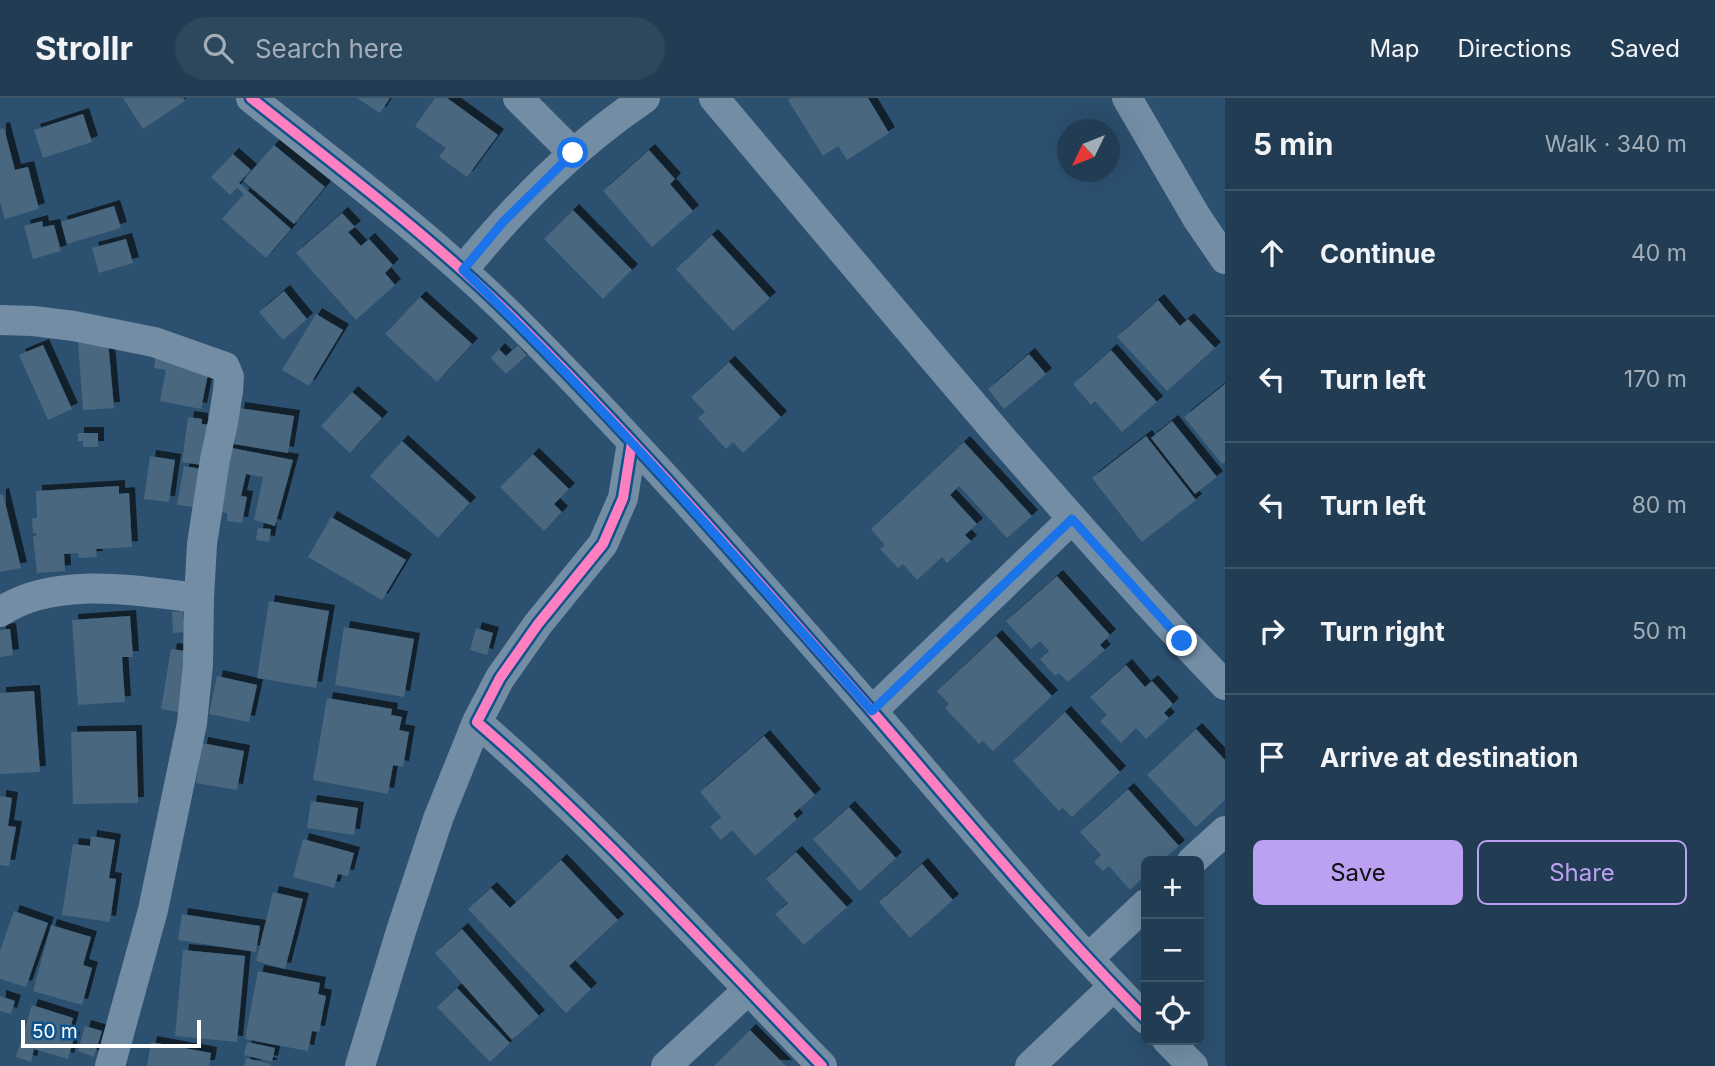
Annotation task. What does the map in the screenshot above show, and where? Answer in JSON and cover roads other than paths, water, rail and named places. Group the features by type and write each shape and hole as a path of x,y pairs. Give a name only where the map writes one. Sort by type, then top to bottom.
{"street":[{"path":"251,98 463,270 527,331 632,442 872,711 981,839 1141,1014"},
{"path":"518,98 573,153"},
{"path":"463,270 503,222 573,153 645,98"},
{"path":"714,98 905,326 1072,519 1225,685"},
{"path":"1127,98 1197,218 1225,259"},
{"path":"0,320 74,326 154,342 225,367 229,377 202,544 198,664 192,723 153,910 110,1066"},
{"path":"360,1066 438,819 477,722 500,678 538,625 603,544 623,498 632,442"},
{"path":"872,711 1072,519"},
{"path":"0,612 42,593 75,590 131,590 199,598"},
{"path":"477,722 617,853 822,1066"},
{"path":"1198,856 1225,831"},
{"path":"1088,958 1141,909"},
{"path":"1030,1066 1114,986"},
{"path":"666,1066 748,990"},
{"path":"1172,1045 1193,1066"}]}
